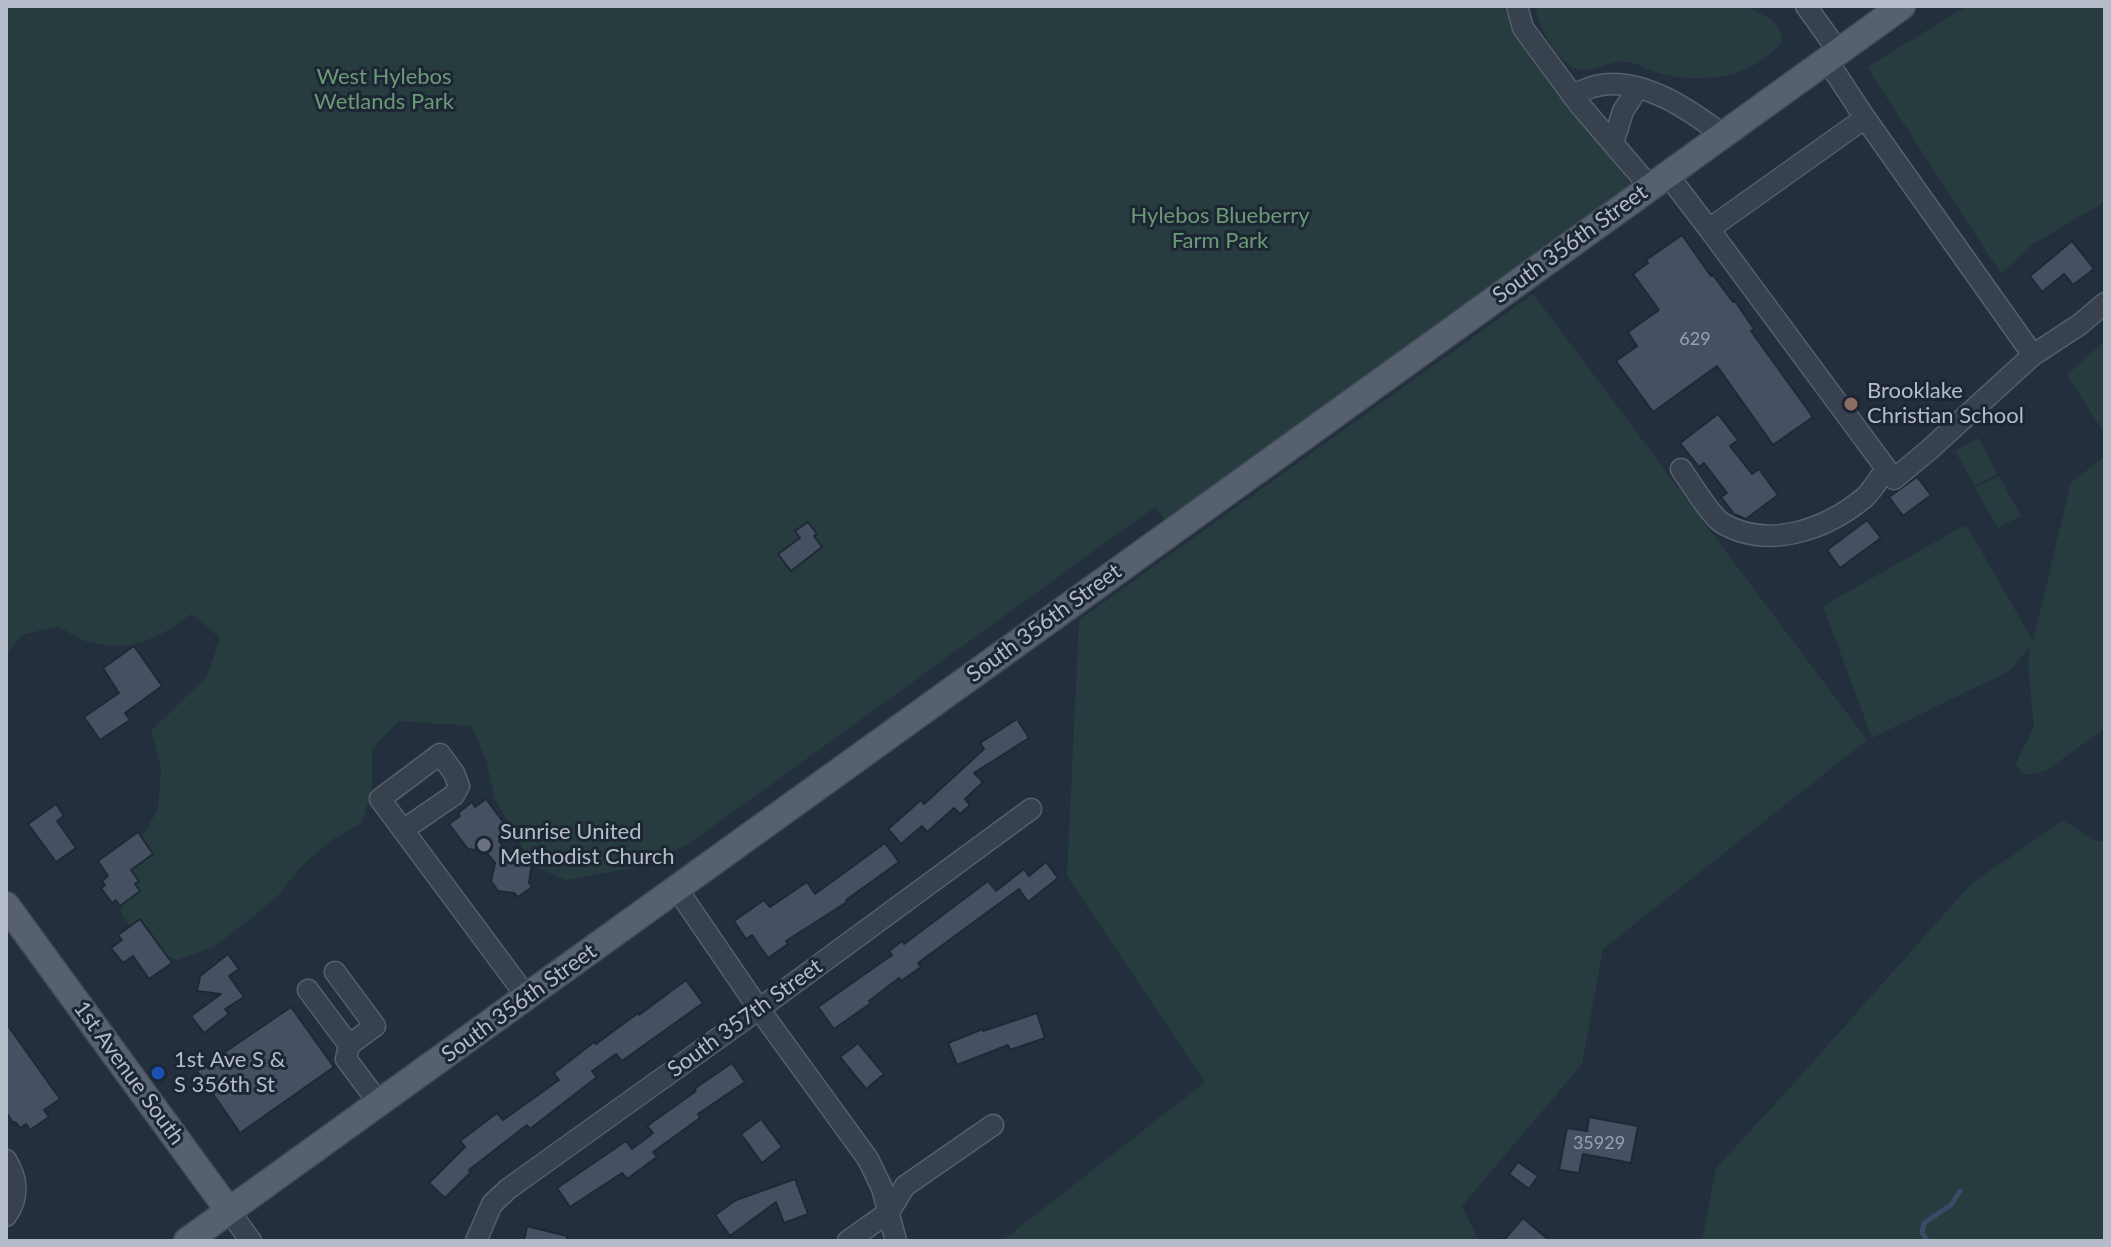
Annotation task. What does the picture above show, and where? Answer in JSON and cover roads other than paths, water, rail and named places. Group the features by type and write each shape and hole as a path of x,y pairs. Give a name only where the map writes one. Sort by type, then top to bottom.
{"main road":[{"name":"South 356th Street","path":"187,1241 1902,6"},
{"name":"1st Avenue South","path":"7,908 229,1211"}],"street":[{"path":"1806,6 1865,118 2033,355"},
{"path":"1518,7 1523,28 1572,95 1613,143 1658,180 1709,229 1894,479 2033,355 2079,325 2105,303"},
{"path":"1572,95 1595,86 1631,85 1673,101 1723,135"},
{"path":"1613,143 1623,111 1638,88"},
{"path":"1709,229 1865,118"},
{"path":"1681,469 1719,521 1753,535 1766,536 1805,532 1843,513 1866,496 1886,469"},
{"name":"South 357th Street","path":"476,1241 492,1204 508,1189 1031,809"},
{"path":"403,830 527,997"},
{"path":"677,889 868,1159 878,1176 896,1241"},
{"path":"335,972 375,1026 349,1045 346,1059 379,1103"},
{"path":"308,990 349,1045"},
{"path":"848,1241 889,1212 905,1186 993,1125"},
{"path":"6,1160 16,1185 15,1199 6,1216"},
{"name":"1st Avenue South","path":"229,1211 251,1241"}],"waterway":[{"path":"1928,1241 1922,1233 1924,1223 1951,1205 1960,1191"}],"place":[{"name":"Brooklake Christian School","path":"1851,404"},
{"name":"Sunrise United Methodist Church","path":"484,845"},
{"name":"1st Ave S & S 356th St","path":"158,1073"}],"park label":[{"name":"West Hylebos Wetlands Park","path":"384,90"},
{"name":"Hylebos Blueberry Farm Park","path":"1220,228"}]}
